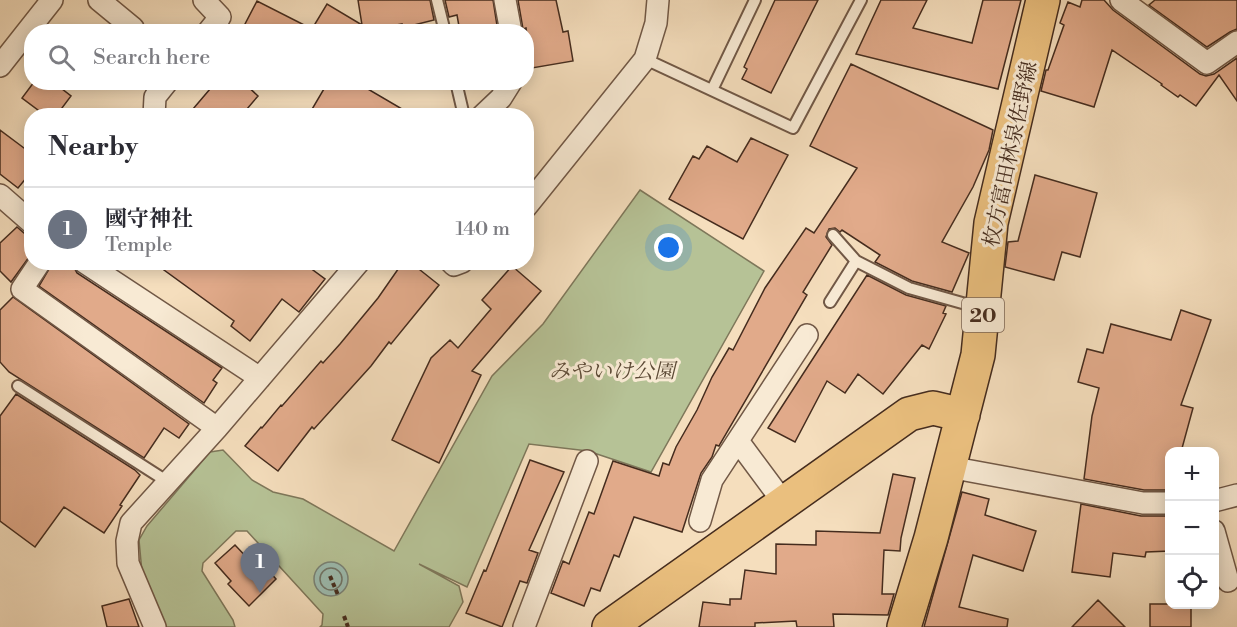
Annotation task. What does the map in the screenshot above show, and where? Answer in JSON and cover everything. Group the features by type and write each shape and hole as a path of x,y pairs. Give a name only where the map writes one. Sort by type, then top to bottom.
{"main road":[{"name":"枚方富田林泉佐野線","path":"904,627 931,538 978,355 991,223 1043,0"},
{"path":"623,623 784,502 909,414 933,408 963,415"}],"street":[{"path":"33,24 52,0"},
{"path":"99,0 128,24"},
{"path":"204,0 220,17 214,24"},
{"path":"505,0 510,24"},
{"path":"534,197 645,58 656,23 658,0"},
{"path":"1129,2 1207,63 1237,42"},
{"path":"0,66 24,36"},
{"path":"154,108 155,97 161,90"},
{"path":"490,108 506,90"},
{"path":"0,195 24,216"},
{"path":"35,270 22,289 217,428"},
{"path":"96,270 260,378"},
{"path":"155,627 128,563 127,541 131,524 260,378 348,270"},
{"path":"700,521 712,480 807,335"},
{"path":"738,441 784,502"},
{"path":"524,627 587,461"},
{"path":"949,467 1143,503 1165,503"},
{"path":"1219,500 1237,495"},
{"path":"1219,546 1228,581"}],"lane":[{"path":"437,0 442,24"},
{"path":"712,90 755,0"},
{"path":"645,58 793,128 861,0"},
{"path":"458,90 462,108"},
{"path":"833,235 856,261 909,288 983,309"},
{"path":"830,302 856,261"},
{"path":"18,386 168,482"}],"path":[{"path":"330,576 338,595"},
{"path":"344,616 348,627"}],"green space":[{"name":"みやいけ公園","path":"640,190 764,271 651,472 588,451 529,444 467,587 419,564 459,586 463,602 449,627 320,627 323,614 247,531 236,531 203,563 202,571 233,620 235,627 161,627 143,583 139,540 147,526 210,452 223,450 252,480 273,492 303,499 394,551 492,376 543,324"}],"water":[{"path":"331,562 343,567 348,579 343,591 331,596 319,591 314,579 319,567"}],"building":[{"path":"358,0 430,0 434,20 418,24 362,24"},
{"path":"445,0 493,0 497,24 459,24 457,15 449,17"},
{"path":"518,0 556,0 563,32 568,31 573,61 534,68 534,24 522,24"},
{"path":"775,0 818,0 771,93 742,79 747,69 744,67"},
{"path":"881,0 927,0 913,28 972,43 983,0 1021,0 998,89 856,54"},
{"path":"1082,0 1104,0 1113,10 1200,74 1206,76 1214,74 1237,58 1237,101 1219,75 1196,106 1180,95 1178,97 1112,50 1094,107 1041,91 1046,70 1048,70 1064,25 1060,23 1068,2 1080,7"},
{"path":"1155,0 1237,0 1237,29 1207,47 1149,5"},
{"path":"257,1 302,24 245,24"},
{"path":"327,4 360,24 315,24"},
{"path":"851,64 993,130 989,150 973,187 942,242 969,253 952,292 912,281 875,262 880,255 842,230 840,232 835,228 829,229 826,237 832,245 803,292 807,295 701,473 682,532 634,517 619,557 614,555 600,591 591,588 584,606 551,593 563,561 569,564 589,512 594,514 613,461 659,476 663,463 669,465 712,377 729,348 733,350 765,288 806,228 814,233 857,168 810,146"},
{"path":"28,90 63,90 71,96 62,108 35,108 22,98"},
{"path":"209,90 252,90 258,96 248,108 194,108"},
{"path":"323,90 370,90 400,108 313,108"},
{"path":"0,130 24,148 24,181 18,188 0,174"},
{"path":"751,138 788,155 743,239 669,199 693,156 699,159 707,146 737,162"},
{"path":"1035,175 1097,193 1080,257 1062,252 1054,280 1005,267 1008,242 1018,241"},
{"path":"17,227 24,233 24,264 11,282 0,271 0,243"},
{"path":"48,270 75,270 222,368 213,380 217,383 204,403 39,286"},
{"path":"164,270 313,270 325,279 299,312 282,299 250,341 231,326 234,321"},
{"path":"397,270 420,270 439,285 391,344 389,342 371,366 314,429 312,427 278,471 245,446 321,361 323,363 378,298"},
{"path":"508,270 517,270 541,291 472,371 481,375 439,463 392,440 431,358 450,340 458,348 491,309 482,300"},
{"path":"867,275 906,295 946,306 943,313 946,314 929,349 922,345 883,394 858,374 845,393 827,381 795,442 768,428"},
{"path":"13,297 189,424 179,438 164,428 144,458 9,372 0,362 0,310"},
{"path":"1181,310 1211,320 1181,405 1193,408 1182,447 1165,447 1165,490 1144,490 1084,479 1092,416 1099,388 1078,382 1087,349 1103,353 1111,324 1171,340"},
{"path":"16,394 140,475 104,533 64,507 35,547 0,521 0,416"},
{"path":"530,460 564,472 529,550 538,553 527,583 520,581 502,627 466,613 484,570 486,571"},
{"path":"893,474 915,478 900,551 884,550 882,594 894,594 888,615 833,614 834,627 797,627 796,621 755,623 755,627 699,627 703,602 730,605 730,599 741,599 745,570 776,574 776,544 816,545 816,531 880,533"},
{"path":"962,492 989,499 985,515 1036,531 1023,571 973,555 959,607 1008,619 1007,627 924,627"},
{"path":"1081,504 1141,516 1165,516 1165,551 1146,552 1145,557 1113,553 1110,577 1072,572"},
{"path":"235,545 251,562 256,557 276,579 249,606 228,584 231,581 215,563"},
{"path":"129,599 139,627 107,627 102,606"},
{"path":"1098,600 1125,627 1072,627"},
{"path":"1150,604 1165,604 1165,609 1191,609 1191,627 1150,627"}],"place":[{"name":"國守神社","path":"260,593"}]}
